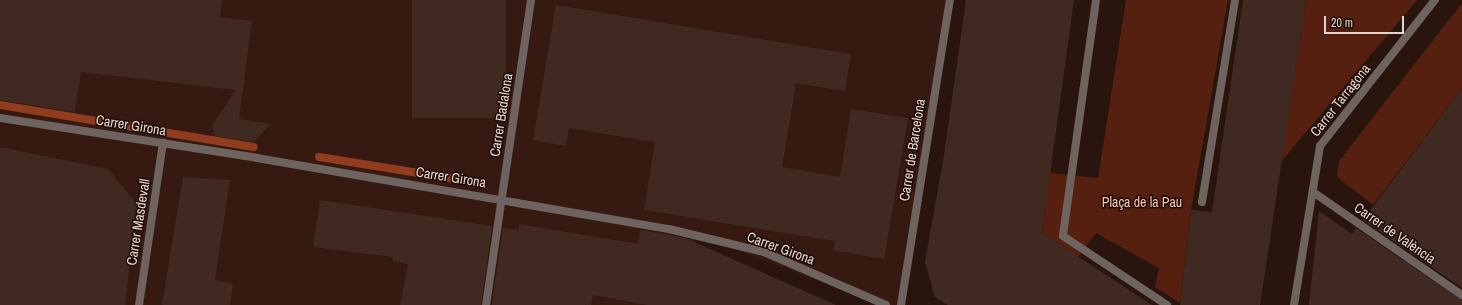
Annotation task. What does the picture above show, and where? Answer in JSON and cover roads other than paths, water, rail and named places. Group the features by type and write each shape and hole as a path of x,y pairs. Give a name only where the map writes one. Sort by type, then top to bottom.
{"street":[{"name":"Carrer Badalona","path":"486,305 531,0"},
{"name":"Carrer de Barcelona","path":"900,305 950,0"},
{"path":"1096,0 1063,236 1167,305"},
{"path":"1202,202 1235,0"},
{"name":"Carrer Tarragona","path":"1294,305 1320,146 1435,0"},
{"name":"Carrer Girona","path":"0,118 502,198 669,229 764,252 886,305"},
{"name":"Carrer Masdevall","path":"139,305 163,144"},
{"name":"Carrer de València","path":"1313,192 1462,295"}],"waterway":[{"path":"0,105 254,147"},
{"path":"319,157 481,183"}],"park label":[{"name":"Plaça de la Pau","path":"1142,202"}]}
